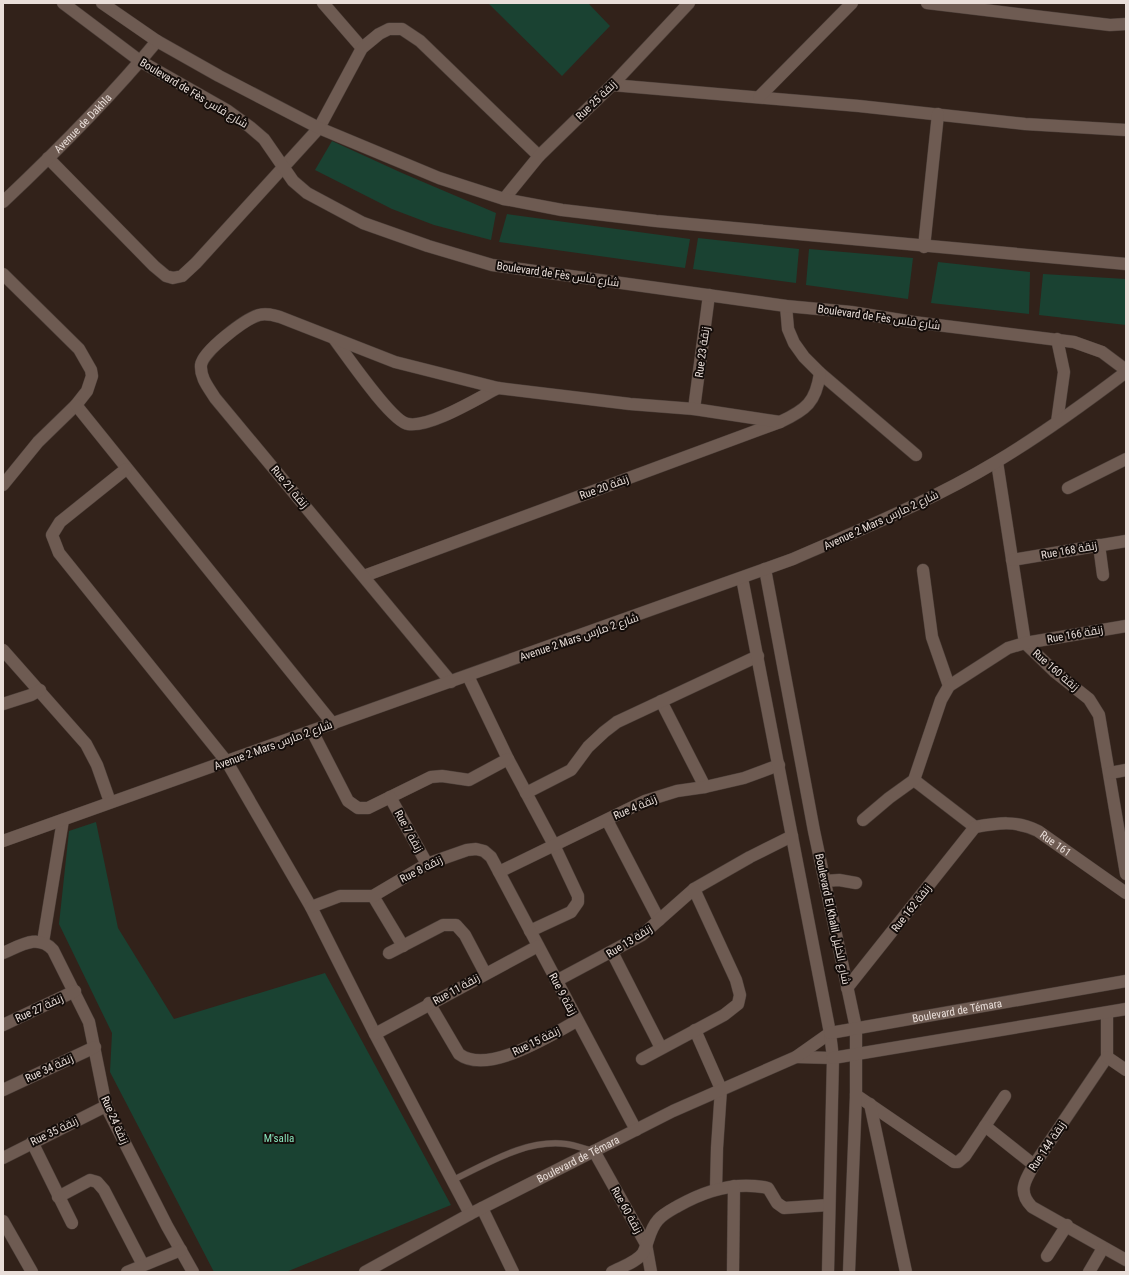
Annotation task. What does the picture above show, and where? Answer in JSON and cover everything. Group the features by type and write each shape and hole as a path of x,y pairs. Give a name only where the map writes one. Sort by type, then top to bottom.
{"street":[{"name":"Boulevard de Fès شارع فاس","path":"63,3 140,61 228,111 250,127 264,139 293,181 307,193 362,223 428,246 492,265 786,306 851,312 913,322 1074,342 1102,352 1126,371"},
{"path":"102,3 157,41 219,76 319,128 439,178 504,199 562,210 656,221 924,247 1126,264"},
{"path":"323,3 362,48"},
{"path":"759,97 852,3"},
{"path":"927,3 1110,25 1126,24"},
{"name":"Rue 25 زنقة","path":"504,199 539,156 612,85 685,4"},
{"path":"48,158 154,266 166,276 173,278 182,276 196,263 284,168 319,128 362,48 379,34 389,29 402,29 420,41 539,156"},
{"name":"Avenue de Dakhla","path":"5,196 48,158 157,41"},
{"path":"612,85 759,97 1025,124 1126,130"},
{"path":"924,247 938,114"},
{"path":"3,274 79,349 91,370 91,381 87,391 76,405 38,442 3,484"},
{"name":"Rue 23 زنقة","path":"694,409 710,295"},
{"path":"786,306 788,329 794,343 820,373 916,455"},
{"name":"Rue 21 زنقة","path":"334,340 280,316 270,314 259,315 240,324 206,355 201,364 202,374 206,384 215,398 451,682"},
{"path":"334,340 388,409 402,422 409,424 420,424 441,417 498,388"},
{"path":"334,340 395,362 498,388 630,404 694,409 780,422"},
{"path":"1057,340 1064,372 1057,422"},
{"name":"Avenue 2 Mars شارع 2 مارس","path":"3,841 793,559 892,516 950,488 997,462 1057,422 1126,371"},
{"name":"Rue 20 زنقة","path":"364,576 780,422 800,412 810,403 818,389 820,373"},
{"path":"76,405 126,469 333,724"},
{"path":"1068,488 1125,460"},
{"name":"Rue 160 زنقة","path":"997,462 1025,643 1055,672 1084,694 1095,708 1102,723 1126,874"},
{"path":"126,469 60,522 54,531 52,539 59,553 72,570 227,762 311,906 375,1034 451,1181 470,1214"},
{"name":"Rue 168 زنقة","path":"1012,560 1126,541"},
{"path":"1099,545 1103,576"},
{"name":"Boulevard El Khalil شارع الخليل","path":"765,569 825,881 856,1028 856,1095 849,1272"},
{"path":"862,820 914,780 941,700 949,686 932,638 922,570"},
{"name":"Boulevard El Khalil شارع الخليل","path":"742,578 830,1034 833,1058 828,1272"},
{"name":"Rue 166 زنقة","path":"949,686 1008,648 1025,643 1126,626"},
{"path":"3,650 40,690 86,744 97,765 110,802"},
{"path":"526,793 571,770 588,747 617,722 758,656"},
{"path":"468,676 508,759 575,887 578,902 575,908 570,912 530,930"},
{"path":"3,704 31,695 40,690"},
{"path":"661,701 705,787"},
{"path":"312,731 342,790 353,806 368,808 436,776 469,780 508,759"},
{"name":"Rue 4 زنقة","path":"499,872 645,801 677,791 705,787 762,773 779,765"},
{"path":"1110,773 1126,770"},
{"path":"914,780 974,827"},
{"name":"Rue 7 زنقة","path":"390,797 427,864"},
{"path":"3,953 30,941 43,942 63,820"},
{"path":"607,820 659,920"},
{"name":"Rue 161","path":"974,827 1003,822 1028,826 1038,831 1126,893"},
{"name":"Rue 162 زنقة","path":"847,988 974,827"},
{"name":"Rue 13 زنقة","path":"556,981 642,935 694,889 750,857 792,836"},
{"name":"Rue 8 زنقة","path":"373,896 427,864 457,852 476,849 484,851 490,857"},
{"name":"Rue 9 زنقة","path":"490,857 636,1130"},
{"path":"825,881 839,880 856,883"},
{"path":"642,1059 734,1008 738,1004 740,995 736,980 694,889"},
{"path":"311,906 340,896 373,896 402,946"},
{"path":"389,953 443,925 456,925 465,935 485,973"},
{"name":"Rue 24 زنقة","path":"43,942 53,950 75,991 89,1022 106,1106 193,1272"},
{"name":"Rue 11 زنقة","path":"375,1034 429,1003 538,946"},
{"path":"612,952 661,1048"},
{"name":"Boulevard de Témara","path":"365,1272 470,1214 636,1130 721,1089 796,1057 830,1034 856,1028 1126,981"},
{"name":"Rue 27 زنقة","path":"3,1025 75,991"},
{"name":"Rue 15 زنقة","path":"429,1003 459,1054 464,1058 471,1060 503,1057 578,1021"},
{"name":"Boulevard de Témara","path":"796,1057 833,1058 857,1055 1126,1009"},
{"path":"1107,1012 1107,1057 1126,1070"},
{"path":"695,1030 721,1089 716,1189"},
{"name":"Rue 34 زنقة","path":"3,1090 95,1046"},
{"name":"Rue 144 زنقة","path":"1107,1057 1024,1181 1025,1200 1032,1207 1126,1260"},
{"path":"856,1095 954,1162 958,1162 964,1156 1005,1096"},
{"path":"870,1104 906,1272"},
{"name":"Rue 35 زنقة","path":"3,1158 32,1142 106,1106"},
{"path":"985,1126 1034,1164"},
{"path":"32,1142 72,1223"},
{"name":"Rue 60 زنقة","path":"594,1151 646,1244 651,1272"},
{"path":"58,1197 90,1180 97,1182 104,1190 143,1265"},
{"path":"733,1272 734,1186"},
{"path":"612,1272 638,1258 643,1253 651,1229 658,1219 689,1200 716,1189 734,1186 768,1188 777,1203 784,1208 829,1205"},
{"path":"482,1208 512,1272"},
{"path":"3,1221 32,1272"},
{"path":"1047,1256 1067,1226"},
{"path":"1089,1272 1103,1248"},
{"path":"127,1272 181,1250"}],"lane":[{"path":"451,1181 513,1151 532,1146 549,1143 567,1144 594,1151"}],"green space":[{"path":"488,3 588,3 610,26 562,76"},
{"path":"332,141 496,213 491,240 434,225 392,209 315,170"},
{"path":"507,214 690,239 685,268 499,242"},
{"path":"698,238 799,249 796,283 693,269"},
{"path":"809,249 913,258 908,299 806,285"},
{"path":"938,262 1030,272 1029,314 931,303"},
{"path":"1043,274 1126,279 1126,325 1039,315"},
{"name":"M'salla","path":"96,822 118,928 174,1019 325,973 451,1205 286,1272 214,1272 110,1072 112,1033 59,924 69,831"}]}
